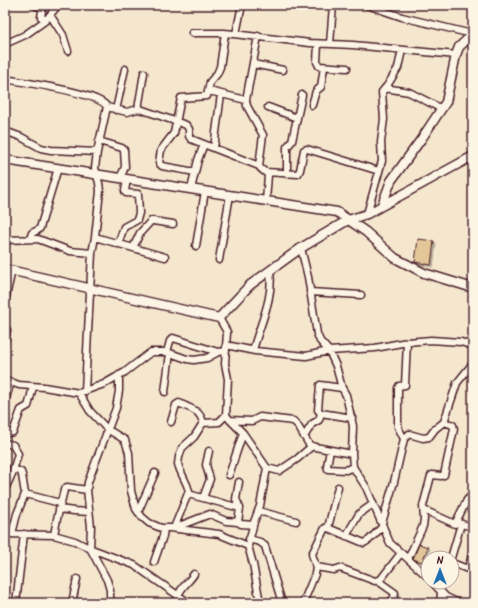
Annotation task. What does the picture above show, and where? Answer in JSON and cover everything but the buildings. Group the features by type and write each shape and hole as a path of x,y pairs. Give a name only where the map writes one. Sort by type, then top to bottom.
{"street":[{"path":"35,5 43,6 42,16 46,20"},
{"path":"5,44 25,35 46,20 58,5"},
{"path":"236,34 242,5"},
{"path":"330,44 333,5"},
{"path":"367,5 402,18 473,34"},
{"path":"50,15 64,35 68,51"},
{"path":"192,33 225,33 318,44 456,55"},
{"path":"195,172 162,166 159,163 161,150 173,136 181,98 207,96 210,82 217,74 220,67 225,33"},
{"path":"382,205 390,181 446,102 459,47 473,34"},
{"path":"258,36 246,100 247,106 263,135 259,166"},
{"path":"318,44 318,64 321,67 347,68"},
{"path":"367,214 382,161 381,142 384,119 382,94 383,90 398,68 402,50"},
{"path":"253,64 283,70"},
{"path":"312,105 316,91 320,88 324,67"},
{"path":"116,110 125,69"},
{"path":"138,109 144,72"},
{"path":"5,79 62,89 104,103 107,107 116,110 127,112 138,109 176,122 188,127 189,138 259,166 266,172 298,174 304,150 308,149 379,171"},
{"path":"385,88 409,92 442,109"},
{"path":"209,91 246,100"},
{"path":"214,148 221,94"},
{"path":"287,174 287,147 292,141 302,95"},
{"path":"107,107 99,141 95,168 100,183 100,191 92,253 91,289 82,392 90,411 107,429 124,440 129,452 131,491 138,512 142,517 149,523 161,528 174,528 219,534 248,546"},
{"path":"268,107 297,118"},
{"path":"5,132 25,138 41,148 51,150 97,152"},
{"path":"99,141 122,148 124,150 125,191 126,193 138,194 139,212 137,220 124,227 118,244"},
{"path":"192,189 195,172 204,144"},
{"path":"219,318 250,285 301,248 348,220 367,214 473,156"},
{"path":"5,160 337,212 366,232 395,258 424,273 473,288"},
{"path":"30,239 32,233 40,228 58,168"},
{"path":"266,172 268,175 266,201"},
{"path":"196,246 205,191"},
{"path":"219,260 230,195"},
{"path":"133,248 140,233 153,220 173,224"},
{"path":"95,237 165,257"},
{"path":"5,240 45,240 70,251 92,253"},
{"path":"301,248 308,277 317,334 320,341 329,351 336,366 352,418 353,467 366,487 390,544 420,570"},
{"path":"5,302 8,270 219,318 227,332 225,364 228,379 228,417 243,433 267,468 264,493 253,525 248,546 260,603"},
{"path":"253,350 266,313 271,280 270,271"},
{"path":"310,292 361,295"},
{"path":"5,328 7,330 5,339"},
{"path":"166,392 170,341 173,338 218,352"},
{"path":"5,401 8,381 19,385 82,392 104,384 151,352 169,352 194,360 207,358 226,348 306,356 329,351 375,348 407,342 431,340 461,342 473,346"},
{"path":"404,439 398,430 398,386 405,385 407,342"},
{"path":"328,528 361,543 366,542 383,525 404,439 410,434 423,438 429,437 434,429 444,422 458,383 473,363"},
{"path":"110,603 110,590 107,580 90,548 91,527 87,490 88,482 116,408 119,391 119,375"},
{"path":"304,437 312,424 319,420 321,413 318,410 320,385 342,388"},
{"path":"5,489 14,469 18,454 13,445 6,443 6,432 13,432 22,410 28,406 33,386"},
{"path":"171,422 176,405 179,403 198,412 203,423 194,437 182,448 179,456 178,464 188,488 188,494 174,528"},
{"path":"321,413 352,418"},
{"path":"203,423 219,422 228,417 252,421 260,417 293,421 296,423 308,444 352,454"},
{"path":"408,559 423,526 423,506 431,476 444,476 454,428 453,425 444,422"},
{"path":"229,475 243,433"},
{"path":"267,468 279,471 297,459 312,446"},
{"path":"203,498 210,479 206,465 209,450"},
{"path":"330,450 327,466 328,469 346,470 353,467"},
{"path":"12,534 17,514 25,494 22,474 14,469"},
{"path":"138,512 155,473"},
{"path":"238,522 240,508 236,499 239,482"},
{"path":"303,603 315,574 316,567 312,554 325,528 328,528 338,487"},
{"path":"54,535 60,506 66,488 87,490"},
{"path":"25,494 74,512 89,512"},
{"path":"188,494 240,508"},
{"path":"453,550 467,500 472,497"},
{"path":"346,536 359,514 372,504"},
{"path":"424,510 454,524 473,527"},
{"path":"258,511 296,521"},
{"path":"174,528 210,514 226,521 253,525"},
{"path":"154,562 164,536 164,528"},
{"path":"5,534 54,535 75,541 134,565 178,598 189,603"},
{"path":"16,603 24,534"},
{"path":"249,539 260,542 265,546 282,603"},
{"path":"460,566 470,570 473,551"},
{"path":"378,581 401,553"},
{"path":"316,567 334,570 340,568 378,581 395,593 390,603"},
{"path":"178,598 181,588 194,574"},
{"path":"72,603 77,579"},
{"path":"439,590 446,597 459,603"},
{"path":"440,603 441,593"}]}
